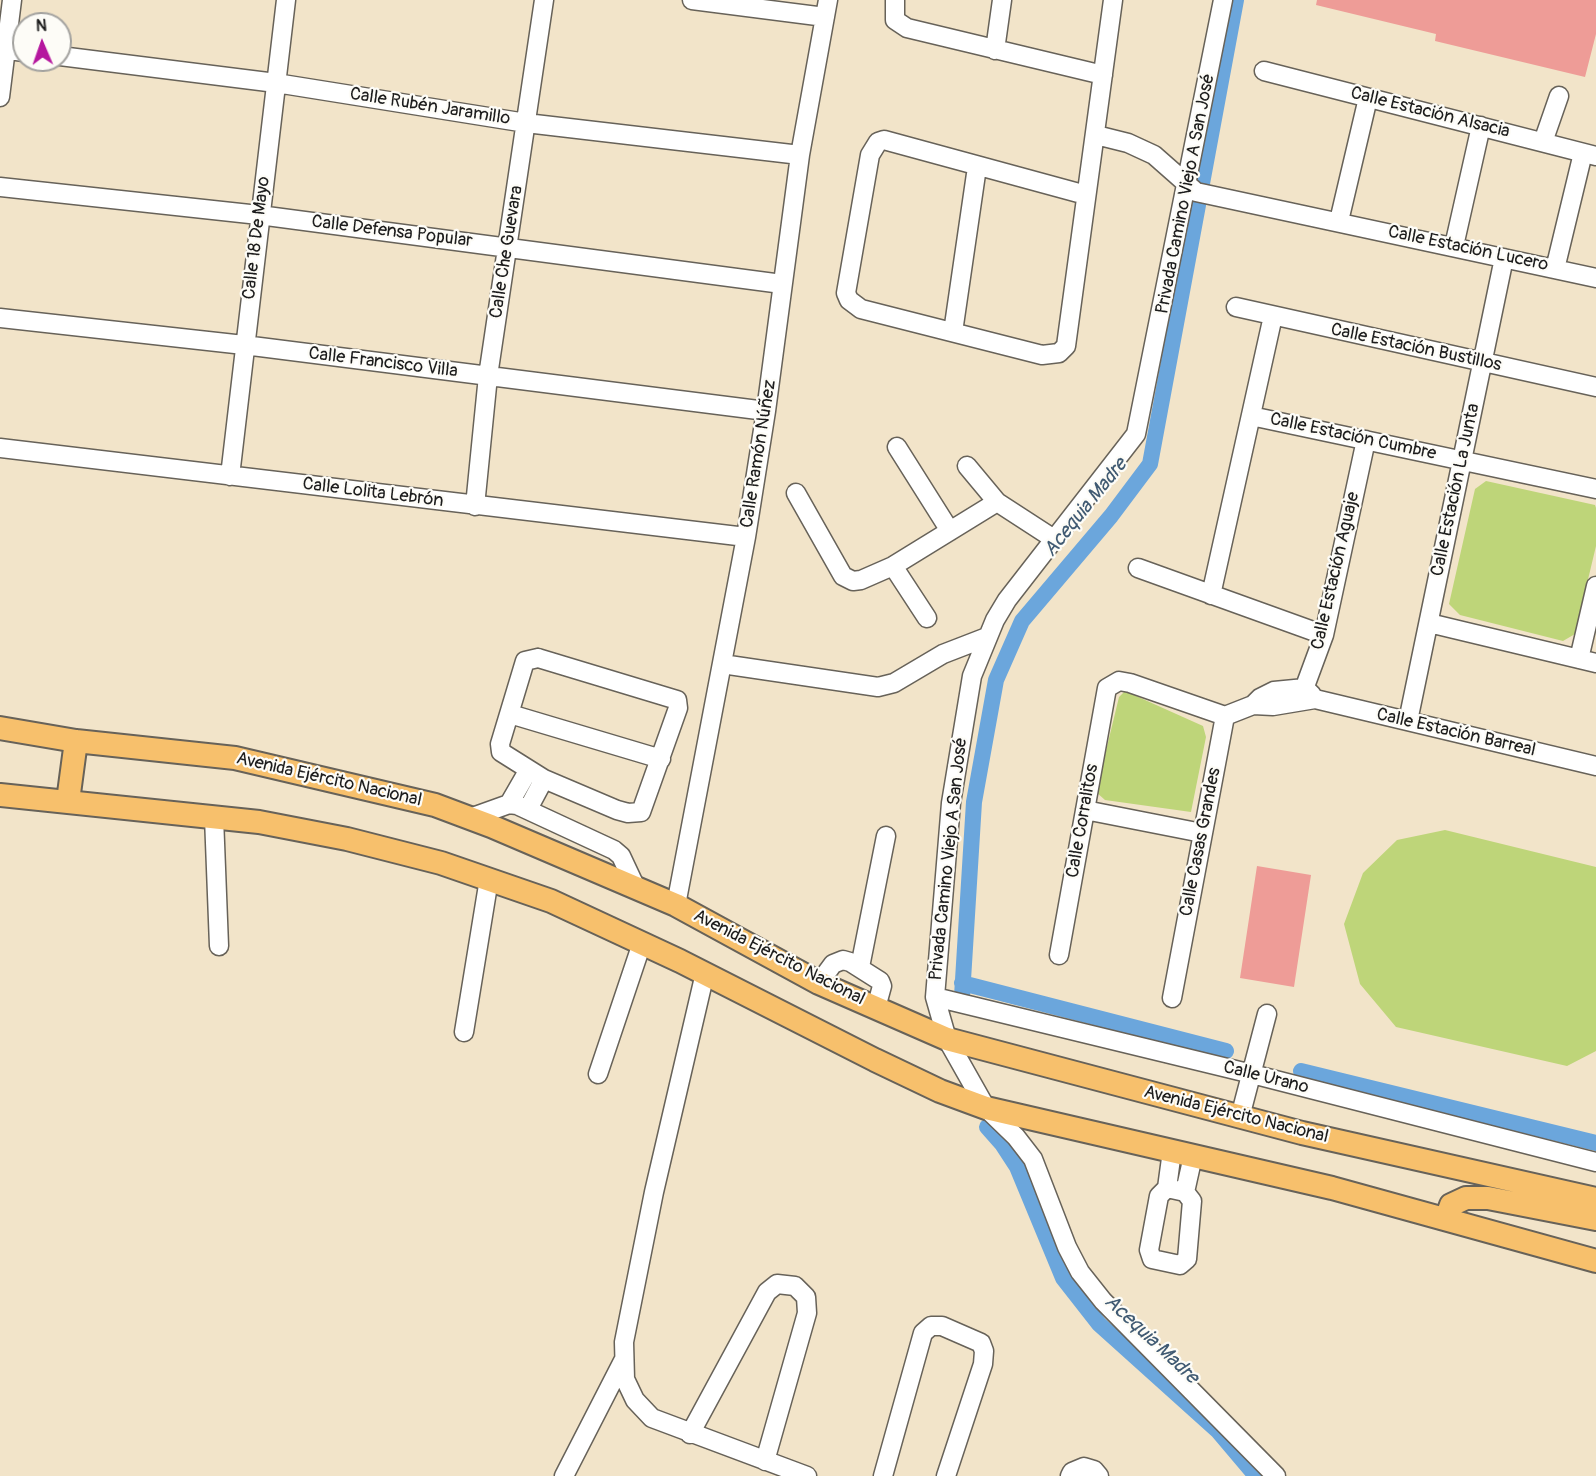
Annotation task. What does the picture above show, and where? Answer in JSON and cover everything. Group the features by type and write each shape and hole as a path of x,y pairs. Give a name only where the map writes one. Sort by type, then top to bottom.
{"main road":[{"name":"Avenida Ejército Nacional","path":"0,728 76,741 235,758 413,800 470,818 676,905 819,983 947,1039 1240,1117 1596,1199"},
{"path":"68,801 76,741"},
{"path":"0,795 259,822 347,839 441,863 550,901 705,973 940,1091 986,1108 1332,1188 1596,1261"},
{"path":"1446,1219 1451,1205 1466,1198 1488,1198 1596,1219"}],"street":[{"path":"0,97 3,49 12,0"},
{"name":"Calle 18 De Mayo","path":"230,477 286,0"},
{"name":"Calle Che Guevara","path":"475,506 488,376 544,0"},
{"path":"692,0 826,8"},
{"path":"895,0 895,20 908,28 1103,75"},
{"path":"995,50 1002,0"},
{"path":"1086,195 884,140 878,142 870,155 846,292 849,300 861,309 1042,355 1059,353 1066,346 1113,0"},
{"name":"Privada Camino Viejo A San José","path":"1223,0 1198,191 1136,434 1007,600 987,638 972,676 951,802 935,997 947,1039 986,1108 1016,1137 1033,1159 1067,1247 1092,1286 1276,1476"},
{"name":"Calle Ramón Núñez","path":"676,905 746,537 766,411 800,155 826,8"},
{"name":"Calle Rubén Jaramillo","path":"72,58 276,83 526,123 800,155"},
{"name":"Calle Estación Alsacia","path":"1264,71 1590,155"},
{"path":"1543,142 1559,96"},
{"path":"1339,221 1368,98"},
{"path":"1454,246 1481,126"},
{"path":"1096,135 1128,143 1154,155 1198,191"},
{"path":"1556,269 1590,155"},
{"path":"953,332 977,167"},
{"name":"Calle Defensa Popular","path":"0,187 260,215 782,284"},
{"name":"Calle Estación Lucero","path":"1198,191 1596,278"},
{"name":"Calle Estación La Junta","path":"1408,722 1504,258"},
{"name":"Calle Estación Bustillos","path":"1236,307 1596,387"},
{"path":"1211,595 1273,316"},
{"name":"Calle Francisco Villa","path":"0,318 244,345 766,411"},
{"name":"Calle Estación Cumbre","path":"1251,416 1596,489"},
{"name":"Calle Estación Aguaje","path":"1307,696 1324,635 1366,440"},
{"path":"897,447 950,531"},
{"name":"Calle Lolita Lebrón","path":"0,448 746,537"},
{"path":"967,466 997,502 1054,539"},
{"path":"796,493 843,576 853,580 861,580 893,566 997,502"},
{"path":"893,566 927,618"},
{"path":"1138,568 1324,635"},
{"path":"1429,623 1587,661 1596,586"},
{"path":"722,664 878,687 894,683 944,654 987,638"},
{"path":"531,658 673,697 677,700 678,708 661,759 644,809 636,813 617,810 536,775 505,757 499,749 525,661 531,658"},
{"name":"Calle Corralitos","path":"1059,955 1107,688 1119,681 1130,683 1225,716"},
{"path":"1225,716 1253,705 1273,706 1307,696"},
{"name":"Calle Estación Barreal","path":"1307,696 1596,766"},
{"path":"510,714 661,759"},
{"name":"Calle Casas Grandes","path":"1172,998 1225,716"},
{"path":"470,818 509,804 536,775"},
{"path":"528,809 536,775"},
{"path":"509,804 528,809 614,850 621,856 636,888"},
{"path":"1084,810 1202,833"},
{"path":"214,817 219,945"},
{"path":"860,966 886,836"},
{"path":"464,1032 489,879"},
{"path":"598,1074 642,943"},
{"path":"819,983 838,961 860,966 880,981 882,986 876,1008"},
{"path":"705,973 654,1192 624,1342 625,1379 635,1400 652,1418 807,1476"},
{"name":"Calle Urano","path":"935,997 1252,1074 1596,1162"},
{"path":"1240,1117 1268,1014"},
{"path":"1176,1190 1183,1153"},
{"path":"690,1434 767,1292 777,1284 795,1286 806,1297 807,1312 765,1461"},
{"path":"883,1476 923,1333 931,1326 942,1326 981,1342 984,1351 983,1364 946,1476"},
{"path":"564,1476 625,1356"},
{"path":"1070,1476 1072,1472 1084,1467 1094,1470 1099,1476"}],"green space":[{"path":"1486,481 1595,505 1596,546 1575,634 1563,641 1460,615 1449,604 1475,489"},
{"path":"1125,691 1203,726 1206,737 1191,812 1105,800 1096,792 1119,697"},
{"path":"1445,830 1596,867 1596,1051 1567,1066 1396,1027 1360,984 1344,924 1363,873 1397,840"}],"building":[{"path":"1317,0 1596,0 1596,34 1585,77 1435,41 1436,34 1316,5"},
{"path":"1257,866 1311,875 1294,987 1240,978"}],"waterway":[{"name":"Acequia Madre","path":"962,996 974,802 996,680 1022,621 1111,516 1150,464 1236,0"},
{"path":"962,983 1226,1051"},
{"path":"1301,1071 1596,1143"},
{"name":"Acequia Madre","path":"987,1127 1017,1167 1063,1278 1099,1324 1218,1431 1256,1476"}]}
